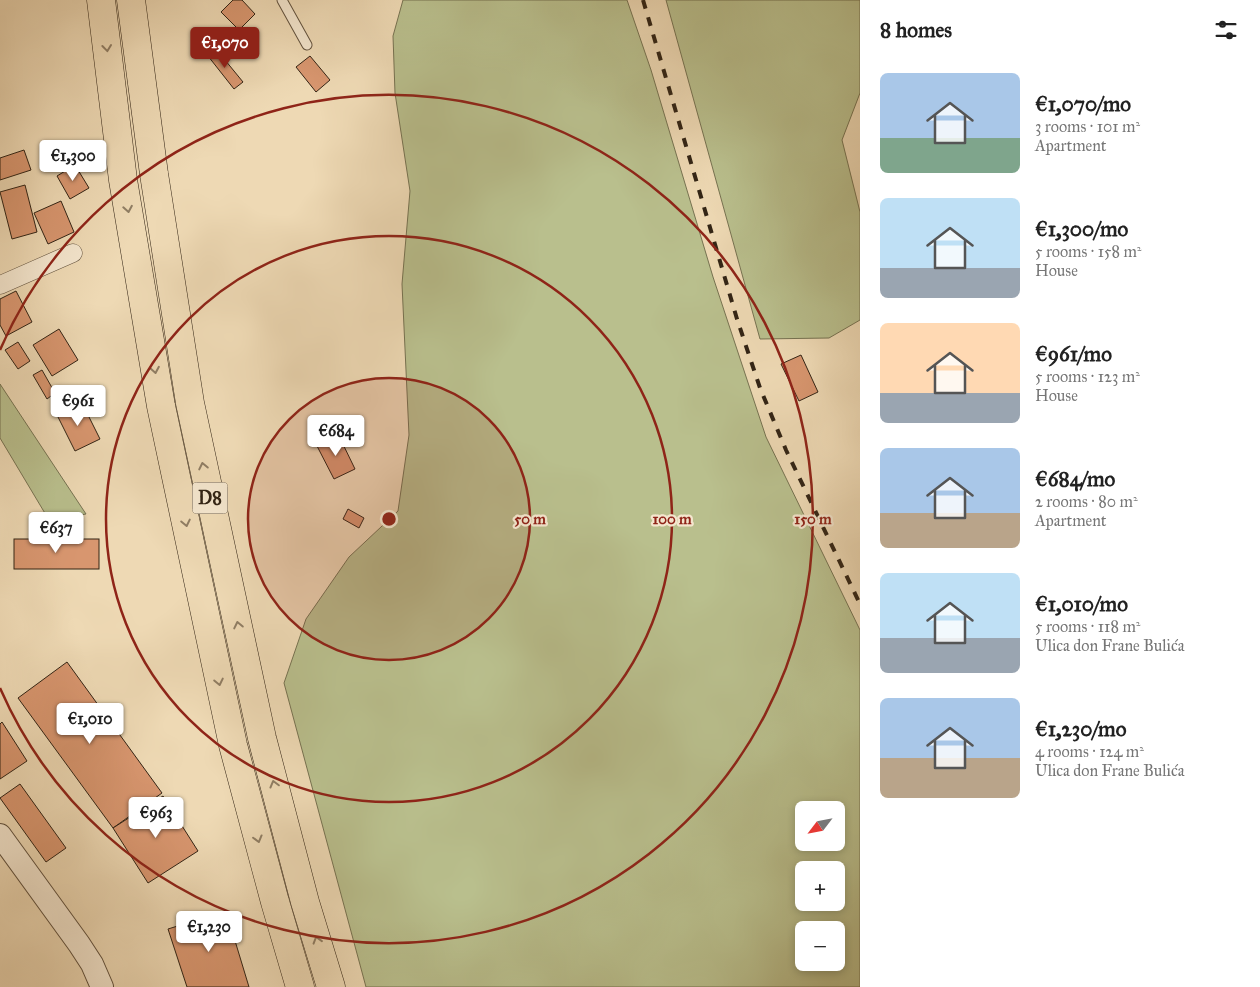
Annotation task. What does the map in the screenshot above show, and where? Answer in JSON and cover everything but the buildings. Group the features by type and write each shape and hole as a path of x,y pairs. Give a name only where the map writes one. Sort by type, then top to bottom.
{"highway":[{"name":"D8","path":"101,0 123,180 162,406 233,746 300,987"},
{"name":"D8","path":"131,0 154,174 190,403 262,738 305,902 331,987"}],"street":[{"path":"0,284 73,253"},
{"path":"0,835 79,944 103,986"}],"lane":[{"path":"282,0 307,45"}],"green space":[{"path":"403,0 627,0 651,70 713,277 766,437 860,630 860,987 366,987 284,683 306,619 349,557 398,511 409,435 402,284 410,191 395,93 393,36"},
{"path":"666,0 860,0 860,93 842,140 860,212 860,320 829,338 760,339"},
{"path":"0,384 86,514 49,520 0,438"}],"railway":[{"path":"643,0 737,319 760,388 786,450 860,604"}]}
